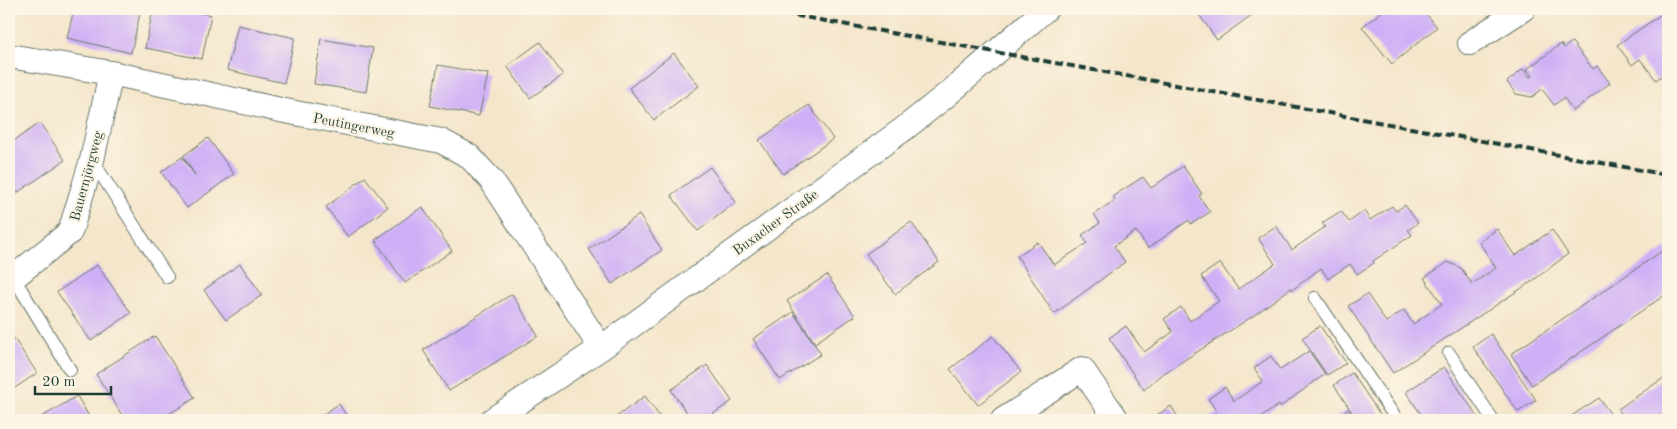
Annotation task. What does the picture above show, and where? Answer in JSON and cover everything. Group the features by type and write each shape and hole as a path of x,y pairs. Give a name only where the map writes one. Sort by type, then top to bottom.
{"street":[{"name":"Buxacher Straße","path":"492,420 601,348 905,128 949,93 1046,9"},
{"path":"1470,43 1523,9"},
{"name":"Peutingerweg","path":"9,56 110,73 285,111 440,141 469,156 490,180 601,348"},
{"name":"Bauernjörgweg","path":"11,279 70,232 92,160 110,73"},
{"path":"1003,420 1082,368 1117,420"}],"lane":[{"path":"92,160 167,277"},
{"path":"11,279 70,370"},
{"path":"1315,298 1397,420"},
{"path":"1449,353 1493,420"}],"building":[{"path":"74,9 141,9 131,53 67,38"},
{"path":"153,9 181,9 211,15 202,59 145,48"},
{"path":"1195,9 1260,9 1217,40"},
{"path":"1385,9 1422,9 1437,27 1392,64 1362,27"},
{"path":"1663,13 1668,21 1668,71 1656,80 1640,59 1632,65 1617,45"},
{"path":"238,25 295,38 284,83 227,70"},
{"path":"321,39 373,48 366,92 314,84"},
{"path":"540,42 563,75 530,98 507,66"},
{"path":"1572,42 1593,69 1597,66 1610,83 1573,111 1564,98 1554,105 1542,89 1532,97 1516,94 1507,82 1523,69 1530,77 1532,76 1527,69 1561,44 1564,48"},
{"path":"674,53 699,86 654,120 629,88"},
{"path":"438,65 488,74 479,116 430,106"},
{"path":"809,105 833,139 783,174 759,140"},
{"path":"40,123 65,160 17,193 9,182 9,144"},
{"path":"208,138 234,174 187,208 161,172 182,157 195,175 183,156"},
{"path":"1183,166 1202,194 1199,196 1210,212 1191,224 1189,220 1148,248 1136,231 1114,246 1125,262 1054,314 1017,256 1038,242 1054,265 1087,243 1082,235 1100,223 1094,214 1115,200 1113,196 1143,177 1151,188"},
{"path":"710,167 736,202 698,231 671,195"},
{"path":"365,177 388,207 348,237 326,207"},
{"path":"1405,205 1418,223 1408,230 1412,235 1373,261 1374,263 1357,274 1350,264 1328,279 1321,268 1292,290 1291,288 1253,316 1158,377 1144,390 1109,338 1126,326 1144,352 1173,332 1164,319 1181,307 1190,321 1219,301 1201,276 1220,263 1238,289 1275,264 1258,238 1276,226 1292,250 1325,227 1322,223 1341,211 1349,222 1364,211 1370,220 1392,206 1396,211"},
{"path":"422,207 452,251 405,283 375,240"},
{"path":"639,215 662,250 612,284 589,249"},
{"path":"911,222 939,262 895,294 866,254"},
{"path":"1497,229 1515,256 1552,230 1568,254 1531,282 1393,373 1348,306 1367,294 1386,322 1404,310 1413,324 1442,304 1424,278 1448,262 1461,268 1472,284 1496,268 1479,242"},
{"path":"1668,247 1668,293 1532,385 1511,354"},
{"path":"240,264 262,295 226,320 204,290"},
{"path":"97,265 131,313 91,341 57,292"},
{"path":"827,275 855,316 815,343 787,301"},
{"path":"512,294 538,336 449,391 423,350"},
{"path":"793,312 821,354 780,380 753,339"},
{"path":"1320,326 1346,363 1327,375 1302,338"},
{"path":"9,331 37,373 9,392"},
{"path":"1491,334 1536,400 1518,412 1473,347"},
{"path":"155,336 195,398 159,420 125,420 96,374"},
{"path":"993,336 1021,372 978,405 950,369"},
{"path":"1309,351 1325,374 1280,407 1279,405 1257,420 1205,420 1217,412 1208,399 1225,387 1234,401 1263,381 1254,368 1271,356 1280,370"},
{"path":"707,365 732,401 704,420 692,420 671,390"},
{"path":"1444,367 1480,420 1425,420 1406,392"},
{"path":"1352,373 1384,420 1357,420 1334,385"},
{"path":"1668,375 1668,420 1626,420 1618,409"},
{"path":"77,396 91,420 37,420"},
{"path":"645,396 662,420 612,420"},
{"path":"1599,398 1615,420 1565,420"},
{"path":"339,404 349,420 314,420"},
{"path":"1171,406 1180,420 1156,420 1154,417"},
{"path":"1348,409 1355,420 1332,420"}],"railway":[{"path":"760,9 1668,175"}]}
